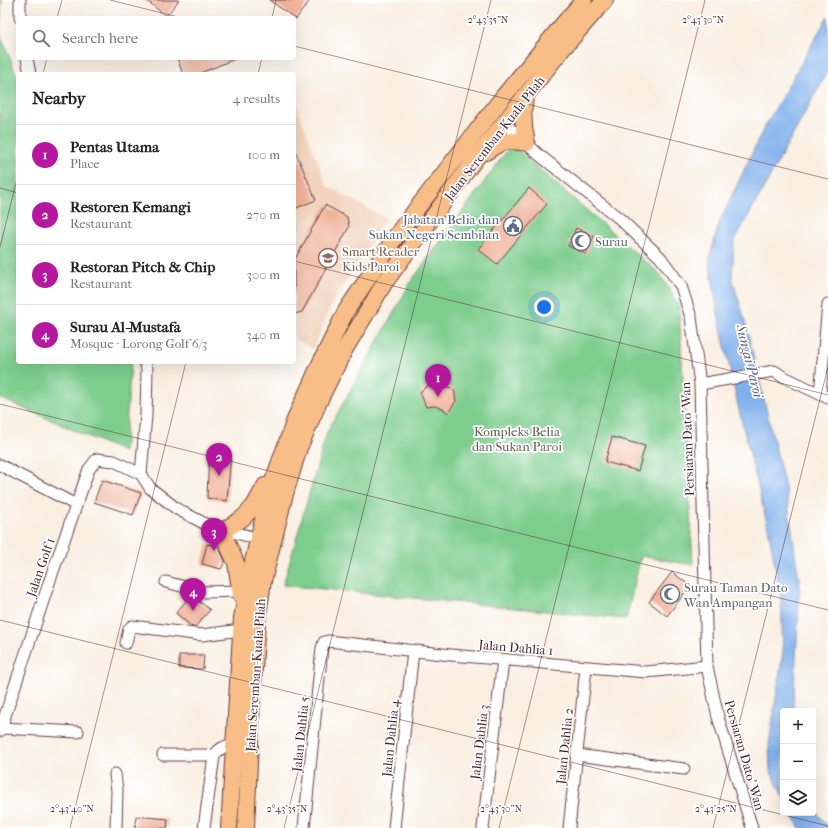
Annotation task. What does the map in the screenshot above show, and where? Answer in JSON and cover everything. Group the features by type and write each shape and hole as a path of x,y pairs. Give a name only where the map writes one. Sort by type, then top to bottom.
{"highway":[{"name":"Jalan Seremban-Kuala Pilah","path":"246,828 254,660 257,622 263,581 270,490 292,428 320,364 346,312 401,228 564,23 584,0"},
{"name":"Jalan Seremban-Kuala Pilah","path":"229,828 242,624 248,578 285,494 299,448 321,398 345,349 385,282 473,162 564,47 606,0"},
{"path":"525,97 522,120 526,144"},
{"path":"481,127 496,120 504,123"},
{"path":"473,162 504,141 518,141 526,144"},
{"path":"242,624 240,591 236,563 224,538 217,529 243,518 254,506 271,475 292,428"},
{"path":"236,707 241,704 243,698 247,662 254,660"}],"street":[{"path":"20,0 20,16"},
{"path":"27,60 30,72"},
{"name":"Persiaran Dato' Wan","path":"504,123 526,144 620,219 661,258 681,286 691,317 700,384 707,666 718,716 752,828"},
{"path":"700,384 774,371 824,396 828,304"},
{"path":"146,364 147,369 146,415 141,474 150,488 177,509 217,529 265,540"},
{"name":"Jalan Golf 1","path":"1,729 4,705 89,469 97,459 114,461 141,474"},
{"path":"0,466 76,505"},
{"path":"166,582 204,592 240,591"},
{"path":"126,643 129,629 132,626 202,635 242,624"},
{"name":"Jalan Dahlia 1","path":"324,642 328,641 586,668 646,672 707,666"},
{"name":"Jalan Dahlia 5","path":"304,828 322,648 324,642"},
{"name":"Jalan Dahlia 4","path":"394,828 413,651"},
{"name":"Jalan Dahlia 3","path":"483,828 503,660"},
{"name":"Jalan Dahlia 2","path":"569,828 586,668"},
{"path":"1,729 78,732"},
{"path":"204,828 214,756 224,746 234,744"},
{"path":"163,755 214,756"},
{"path":"577,755 684,769"},
{"path":"115,774 117,791 116,828"}],"shaded area":[{"path":"296,105 327,186 386,218 332,303 313,349 296,339"}],"green space":[{"path":"0,0 2,0 0,34"},
{"path":"0,34 16,73 16,364 131,364 124,452 0,398"},
{"name":"Kompleks Belia dan Sukan Paroi","path":"512,144 660,274 679,306 693,565 641,556 626,619 283,585 327,432 412,280"}],"water":[{"name":"Sungai Paroi","path":"828,16 828,71 734,242 732,279 744,317 786,491 800,586 793,708 780,708 780,791 770,770 769,744 783,651 781,599 768,527 739,410 718,315 709,260 719,223 763,130"},
{"path":"816,811 828,827 828,828 800,828 793,816 816,816"}],"building":[{"path":"146,0 179,0 166,16"},
{"path":"269,0 310,0 296,19 296,16 292,16"},
{"path":"178,60 232,60 203,72 182,72"},
{"path":"296,153 316,200 296,208"},
{"name":"Jabatan Belia dan Sukan Negeri Sembilan","path":"529,188 547,204 497,264 478,249"},
{"path":"325,205 347,217 349,227 302,312 296,314 296,257"},
{"name":"Surau","path":"576,228 594,236 586,254 568,246"},
{"path":"432,382 454,389 456,401 448,413 435,406 426,407 420,392"},
{"path":"612,437 645,446 638,471 605,462"},
{"path":"209,451 231,454 227,501 207,498"},
{"path":"102,480 141,493 133,515 94,502"},
{"path":"207,544 217,546 219,548 225,561 221,569 202,564"},
{"name":"Surau Taman Dato Wan Ampangan","path":"672,572 690,586 667,616 649,602"},
{"path":"190,596 194,597 210,610 195,627 192,627 176,613"},
{"path":"179,655 204,655 203,669 179,668"},
{"path":"136,816 168,819 167,828 135,828"}],"place":[{"name":"Jabatan Belia dan Sukan Negeri Sembilan","path":"513,226"},
{"name":"Surau","path":"581,241"},
{"name":"Smart Reader Kids Paroi","path":"328,258"},
{"name":"Pentas Utama","path":"438,397"},
{"name":"Restoren Kemangi","path":"219,476"},
{"name":"Restoran Pitch & Chip","path":"214,551"},
{"name":"Surau Taman Dato Wan Ampangan","path":"670,594"},
{"name":"Surau Al-Mustafa","path":"193,611"}]}
